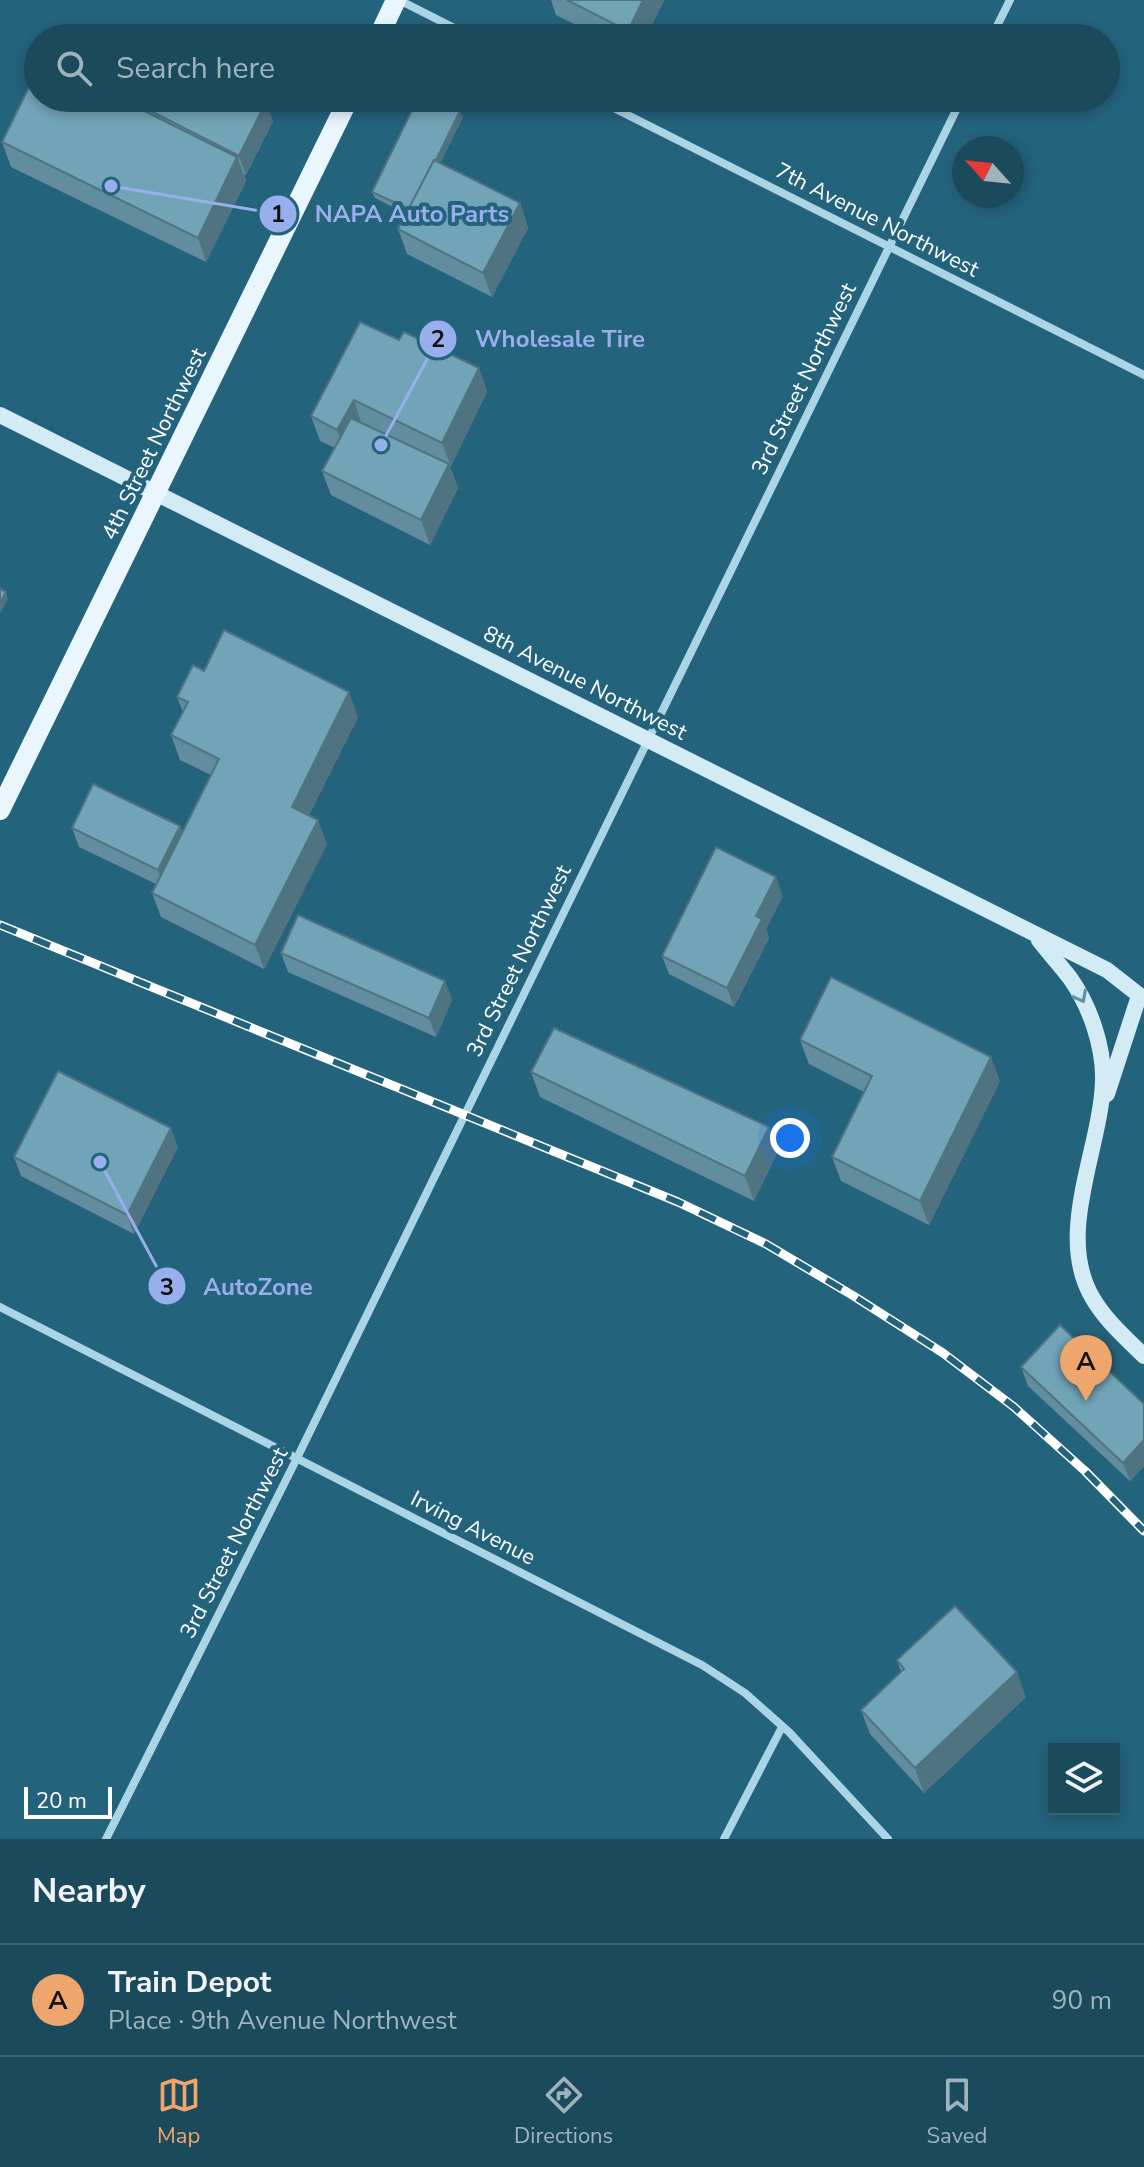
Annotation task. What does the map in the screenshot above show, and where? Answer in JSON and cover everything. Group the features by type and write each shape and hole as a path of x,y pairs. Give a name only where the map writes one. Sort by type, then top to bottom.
{"main road":[{"path":"385,24 398,0"},
{"name":"4th Street Northwest","path":"0,810 342,112"}],"street":[{"path":"398,0 446,24"},
{"path":"998,24 1010,0"},
{"name":"7th Avenue Northwest","path":"622,112 1144,375"},
{"name":"3rd Street Northwest","path":"106,1839 297,1458 955,112"},
{"name":"8th Avenue Northwest","path":"0,415 1107,970 1142,993"},
{"path":"1035,935 1071,980 1087,1008 1101,1055 1103,1081 1078,1225 1078,1261 1090,1295 1110,1323 1144,1356"},
{"path":"1097,1126 1142,993"},
{"name":"Irving Avenue","path":"0,1307 702,1665 745,1693 789,1732 888,1839"},
{"path":"724,1839 782,1727"}],"building":[{"path":"567,0 643,0 631,24 614,24"},
{"path":"24,97 24,112 146,112 237,157 198,238 2,142"},
{"path":"153,112 261,112 239,156"},
{"path":"411,112 460,112 409,209 372,192"},
{"path":"434,160 520,203 483,273 398,229"},
{"path":"360,322 399,340 404,332 479,368 442,443 354,400 337,430 311,416"},
{"path":"351,418 449,464 421,520 322,471"},
{"path":"0,589 6,592 0,603"},
{"path":"224,630 349,692 292,807 318,820 255,945 152,893 219,759 171,735 188,702 177,697 193,665 204,671"},
{"path":"93,784 180,826 158,870 72,828"},
{"path":"716,847 776,877 756,916 762,919 727,988 662,956"},
{"path":"298,915 445,981 429,1018 281,953"},
{"path":"831,977 991,1057 920,1201 832,1157 872,1076 800,1040"},
{"path":"554,1028 769,1127 745,1176 531,1072"},
{"path":"58,1071 171,1128 127,1215 14,1157"},
{"path":"1060,1325 1144,1404 1144,1440 1123,1463 1021,1367"},
{"path":"955,1606 1017,1672 915,1768 861,1710 904,1669 897,1660"}],"railway":[{"path":"0,925 678,1202 766,1244 943,1353 1014,1407 1085,1471 1144,1531"}],"place":[{"name":"NAPA Auto Parts","path":"111,186"},
{"name":"Wholesale Tire","path":"381,445"},
{"name":"AutoZone","path":"100,1162"},
{"name":"Train Depot","path":"1086,1401"}]}
